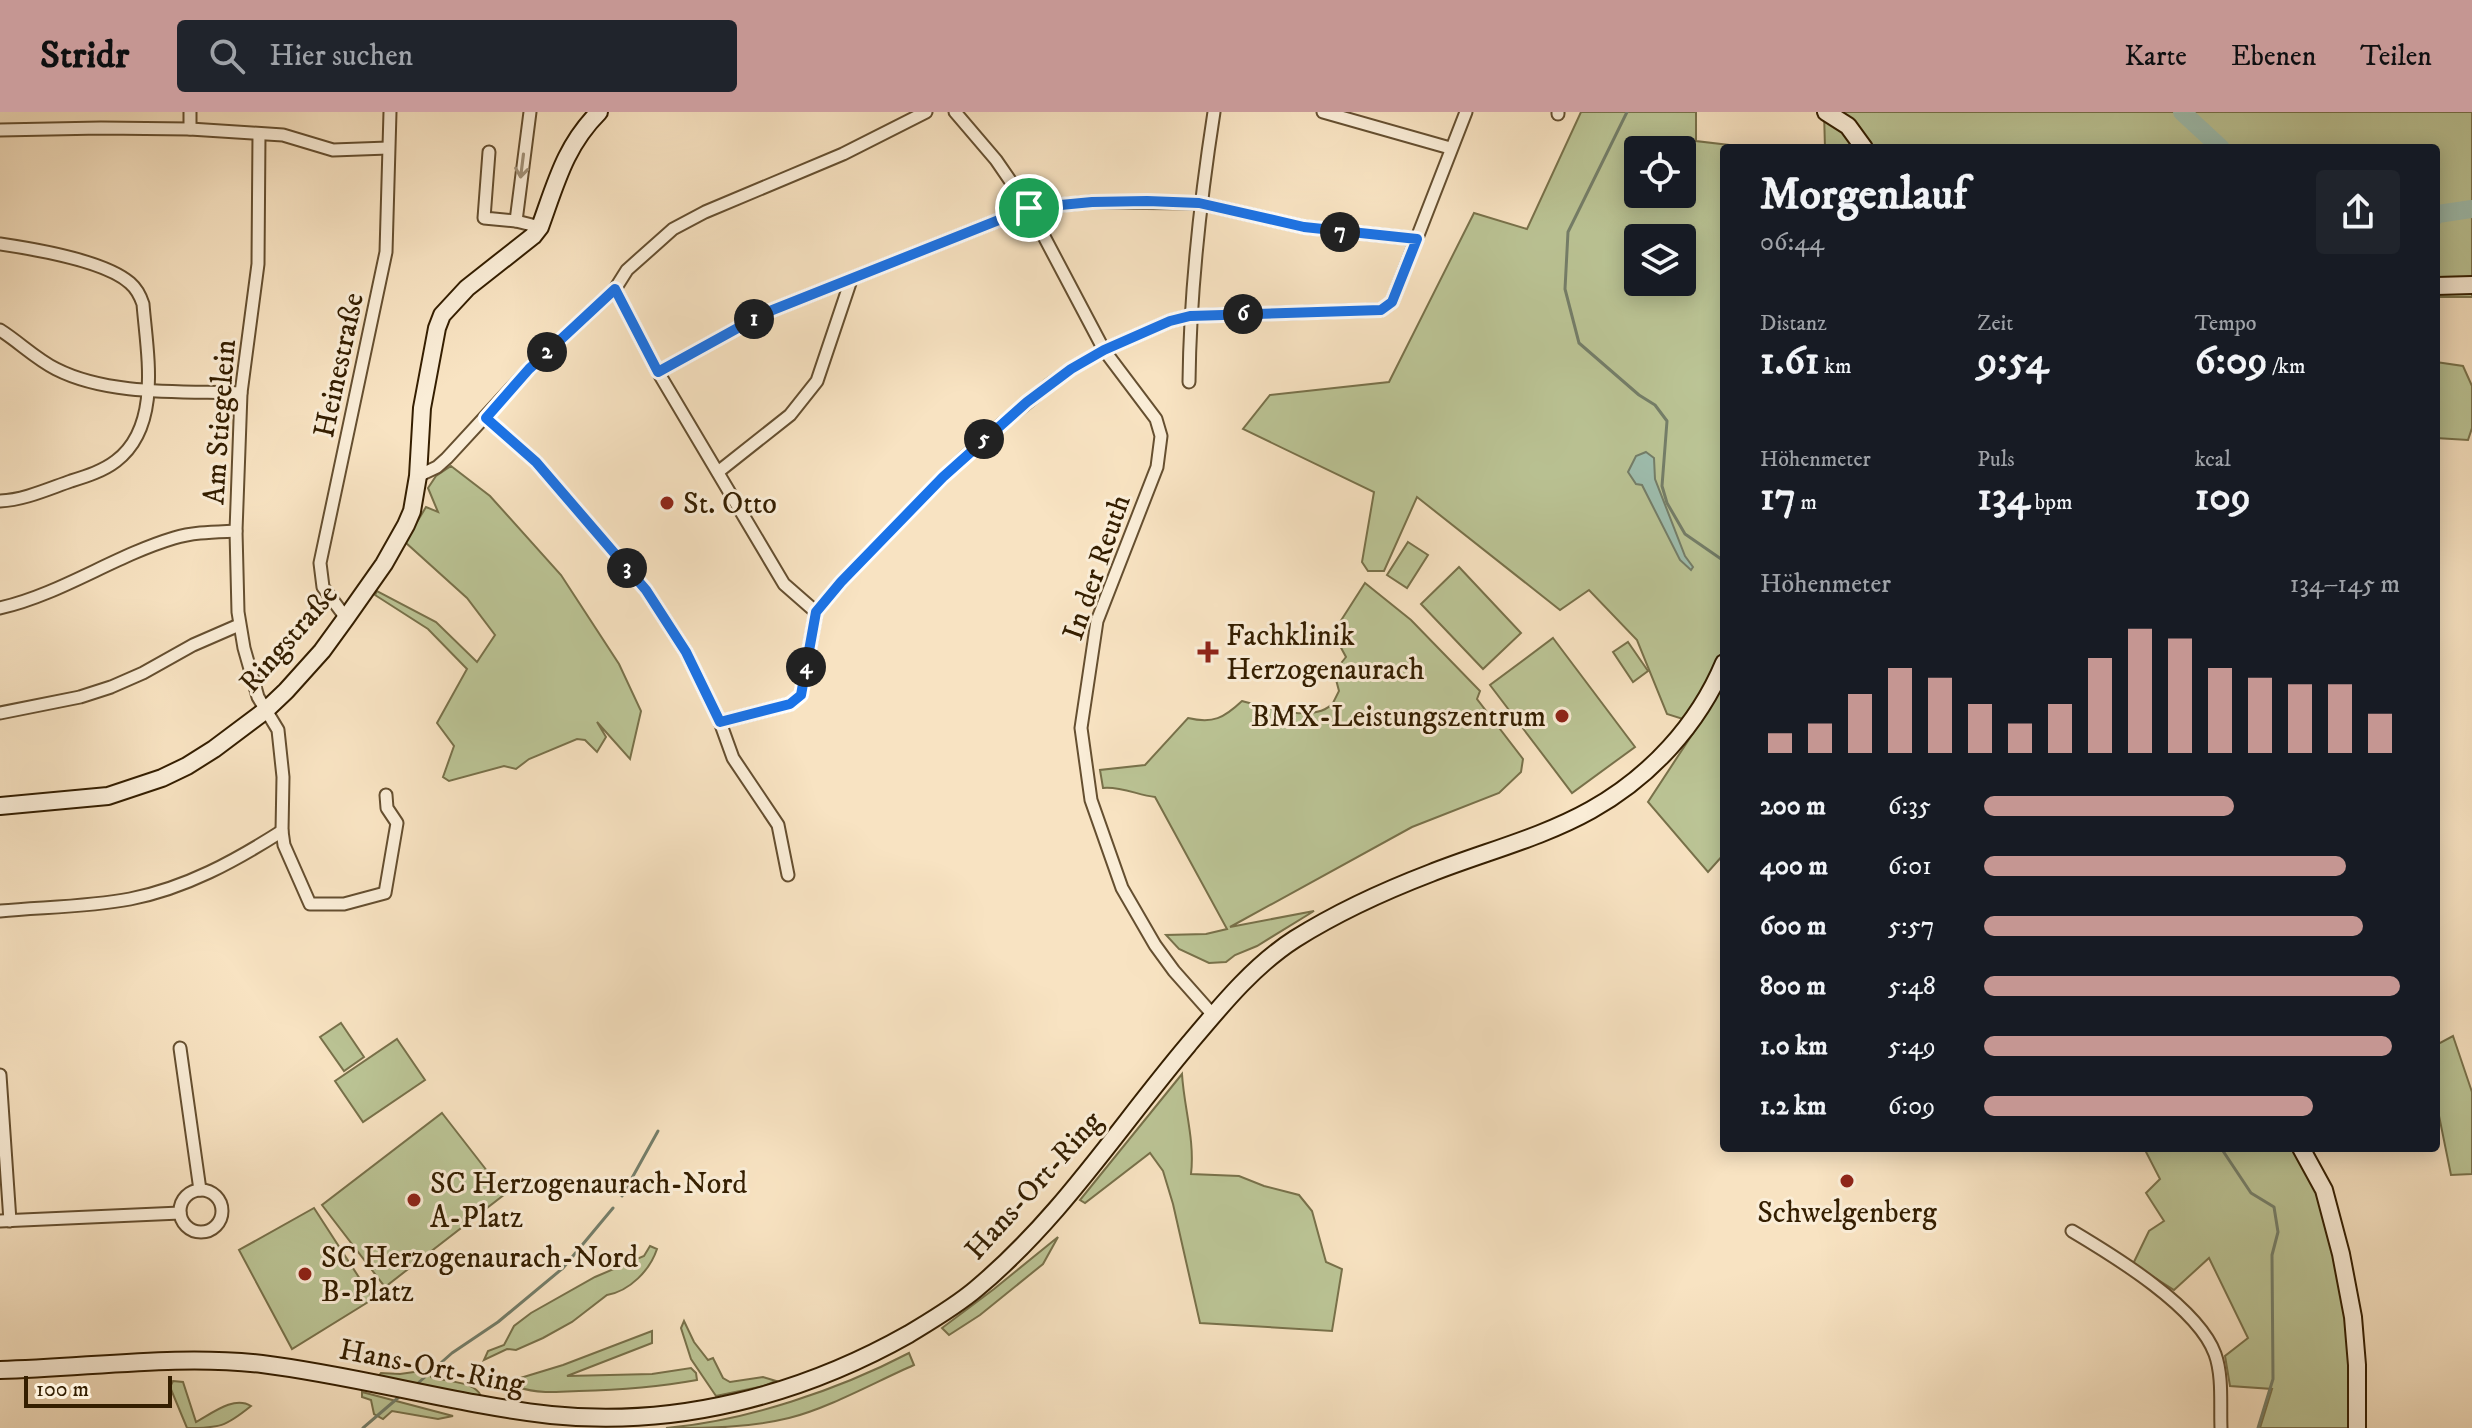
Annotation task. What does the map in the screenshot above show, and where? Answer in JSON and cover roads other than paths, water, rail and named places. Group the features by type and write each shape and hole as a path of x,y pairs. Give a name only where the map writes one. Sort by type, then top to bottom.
{"main road":[{"path":"540,227 568,151 583,127 599,112"},
{"path":"1831,115 1856,135 1862,144"},
{"name":"Ringstraße","path":"0,806 108,796 187,766 266,710 322,651 384,564 412,511 418,476 422,408 442,315 467,288 521,247 540,227"},
{"path":"2440,286 2472,285"},
{"name":"Hans-Ort-Ring","path":"0,1370 176,1361 259,1364 492,1408 557,1416 615,1418 672,1414 728,1405 833,1373 931,1321 970,1294 1038,1232 1213,1015 1261,966 1290,942 1334,917 1409,882 1549,830 1591,810 1647,770 1678,739 1700,709 1720,671"},
{"path":"2303,1152 2324,1190 2341,1254 2353,1317 2357,1428"}],"street":[{"path":"101,112 101,128"},
{"path":"190,112 190,129"},
{"name":"Heinestraße","path":"346,618 323,587 320,563 386,252 390,112"},
{"path":"516,221 530,112"},
{"path":"418,476 437,467 529,369 615,289 627,270 673,229 705,212 843,154 926,112"},
{"path":"955,112 996,160 1029,208 1104,350"},
{"path":"1189,382 1190,316 1199,203 1214,112"},
{"path":"1323,112 1450,148"},
{"path":"720,722 790,704 801,695 816,612 884,537 992,432 1050,384 1104,350 1170,321 1190,316 1381,310 1392,302 1466,112"},
{"path":"0,130 190,129 283,135 333,150 388,148"},
{"name":"Am Stiegelein","path":"259,134 258,264 241,393 236,531 239,625 258,697 278,730 283,777 282,831 290,861 310,904 344,904 385,893 397,823 387,808 386,795"},
{"path":"489,152 484,218 540,227"},
{"path":"658,372 765,313 1029,208 1092,202 1199,203 1304,227 1417,239"},
{"path":"0,244 70,258 128,281 143,304 149,390 143,423 134,443 116,461 99,471 33,494 0,501"},
{"path":"718,472 790,415 817,381 851,280"},
{"path":"615,289 658,372 784,584 816,612"},
{"path":"0,330 56,369 98,384 149,390 241,393"},
{"name":"In der Reuth","path":"1104,350 1156,419 1161,436 1157,467 1097,621 1081,728 1091,800 1122,888 1155,945 1213,1015"},
{"path":"486,418 536,462 646,590 686,652 720,722 733,758 778,825 788,875"},
{"path":"0,608 36,597 176,537 236,531"},
{"path":"0,713 80,697 111,687 239,625"},
{"path":"0,911 110,902 154,893 223,866 282,831"},
{"path":"180,1048 200,1190"},
{"path":"0,1075 5,1221 180,1213"},
{"path":"200,1190 214,1195 221,1205 221,1218 215,1227 206,1232 186,1226 180,1213 184,1199 200,1190"},
{"path":"2072,1231 2130,1266 2183,1311 2209,1341 2216,1355 2221,1428"}],"waterway":[{"path":"1627,112 1568,232 1565,289 1579,343 1655,405 1667,421 1662,486 1667,503 1685,534 1720,558"},
{"path":"2182,112 2217,144"},
{"path":"2440,214 2472,209"},
{"path":"622,1196 658,1131"},
{"path":"2224,1152 2251,1193 2274,1207 2278,1232 2272,1255 2273,1379 2258,1428"},
{"path":"417,1384 452,1353 498,1322 563,1268 613,1208"},
{"path":"363,1428 399,1397"}],"place":[{"name":"St. Otto","path":"667,503"},
{"name":"Fachklinik Herzogenaurach","path":"1208,652"},
{"name":"BMX-Leistungszentrum","path":"1562,716"},
{"name":"Schwelgenberg","path":"1847,1181"},
{"name":"SC Herzogenaurach-Nord A-Platz","path":"414,1200"},
{"name":"SC Herzogenaurach-Nord B-Platz","path":"305,1274"}]}
